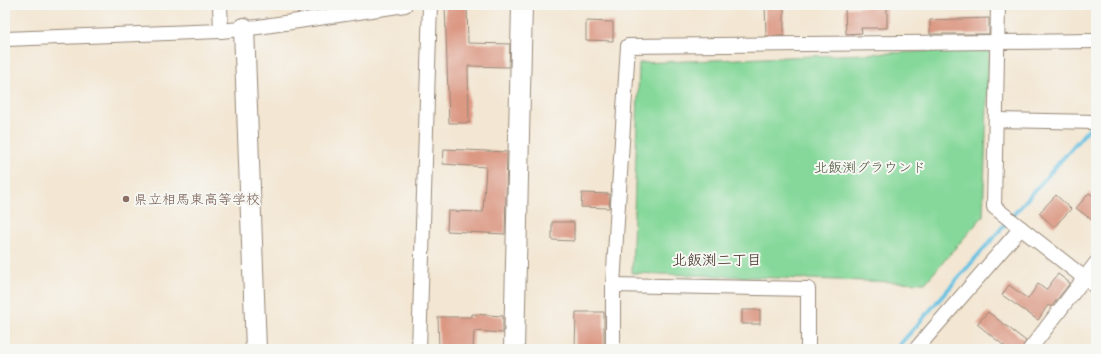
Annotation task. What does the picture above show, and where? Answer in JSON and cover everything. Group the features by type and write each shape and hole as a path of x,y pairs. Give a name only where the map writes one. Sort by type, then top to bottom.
{"street":[{"path":"220,5 221,31"},
{"path":"5,39 221,31 405,5"},
{"path":"419,349 430,5"},
{"path":"514,349 522,5"},
{"path":"998,5 994,206 1096,287"},
{"path":"244,28 256,349"},
{"path":"613,349 613,285 628,46 1096,41"},
{"path":"996,120 1092,122"},
{"path":"916,349 1019,226"},
{"path":"1030,349 1096,263"},
{"path":"613,285 808,289 808,349"}],"green space":[{"name":"北飯渕グラウンド","path":"989,49 983,216 925,283 632,273 639,63"}],"building":[{"path":"445,5 467,5 468,43 510,44 509,67 468,66 469,123 449,123"},
{"path":"765,5 784,5 784,36 766,36"},
{"path":"866,5 887,5 887,28 861,28 862,33 846,34 845,8 866,7"},
{"path":"989,18 989,34 930,34 930,20"},
{"path":"586,21 613,22 613,41 586,40"},
{"path":"444,149 507,152 505,234 447,231 448,211 483,212 486,167 443,164"},
{"path":"582,193 610,194 609,208 581,207"},
{"path":"1089,193 1096,198 1096,223 1076,208"},
{"path":"1056,195 1071,209 1054,227 1039,213"},
{"path":"552,222 574,222 574,241 552,240"},
{"path":"1058,274 1070,283 1051,307 1048,305 1038,320 1002,295 1009,285 1028,299 1038,284 1046,290"},
{"path":"742,310 760,310 760,324 742,324"},
{"path":"576,312 604,312 604,349 575,349"},
{"path":"988,312 1026,341 1022,349 1008,349 977,324"},
{"path":"472,314 503,316 503,333 474,331 473,349 439,349 438,317 472,317"}],"waterway":[{"path":"896,349 1092,125"}],"place":[{"name":"県立相馬東高等学校","path":"126,199"}],"district":[{"name":"北飯渕二丁目","path":"717,260"}]}
